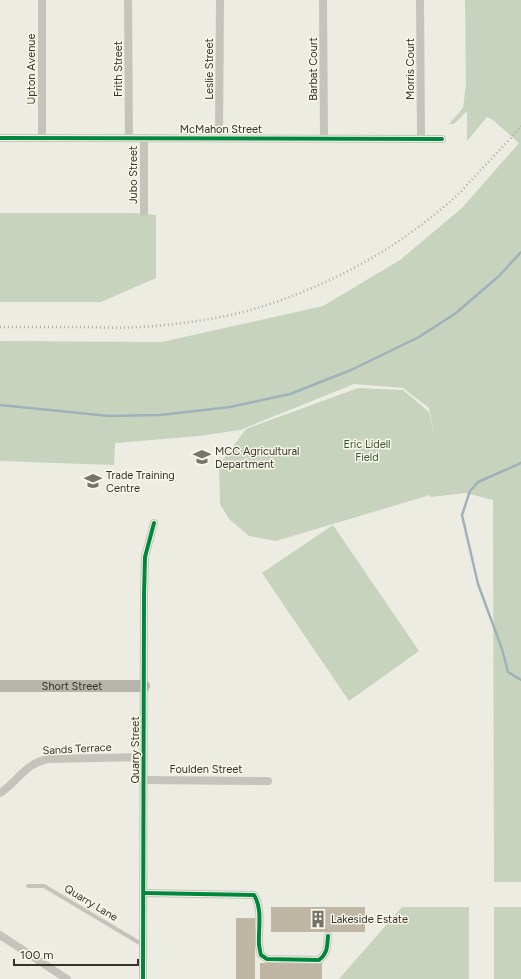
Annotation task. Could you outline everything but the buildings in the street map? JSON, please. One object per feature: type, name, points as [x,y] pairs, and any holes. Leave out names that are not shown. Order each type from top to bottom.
[{"type":"street","name":"Upton Avenue","points":[[42,0],[42,138]]},
{"type":"street","name":"Frith Street","points":[[128,0],[129,138]]},
{"type":"street","name":"Leslie Street","points":[[219,138],[220,0]]},
{"type":"street","name":"Barbat Court","points":[[323,0],[324,138]]},
{"type":"street","name":"Morris Court","points":[[420,0],[421,138]]},
{"type":"street","name":"McMahon Street","points":[[0,138],[442,139]]},
{"type":"street","name":"Jubo Street","points":[[144,138],[144,212]]},
{"type":"street","name":"Quarry Street","points":[[143,979],[145,557],[154,523]]},
{"type":"street","name":"Short Street","points":[[0,686],[144,686]]},
{"type":"street","name":"Sands Terrace","points":[[0,793],[30,766],[43,760],[144,757]]},
{"type":"street","name":"Foulden Street","points":[[144,780],[268,781]]},
{"type":"street","points":[[144,894],[254,894],[258,906],[259,946],[261,955],[267,959],[318,960],[324,956],[328,936]]},
{"type":"street","points":[[0,935],[67,979]]},
{"type":"lane","name":"Quarry Lane","points":[[28,886],[44,886],[143,945]]},
{"type":"green space","name":"Eric Lidell Field","points":[[465,0],[521,0],[521,882],[494,882],[493,500],[466,493],[430,497],[430,495],[276,541],[249,536],[229,519],[220,504],[219,465],[246,429],[358,388],[403,390],[429,412],[435,440],[429,408],[403,388],[354,384],[240,430],[199,436],[115,443],[114,465],[0,461],[0,341],[162,342],[323,306],[400,260],[462,208],[519,143],[493,120],[487,117],[467,141],[467,111],[454,124],[449,124],[463,108],[466,85]]},
{"type":"green space","points":[[0,213],[135,213],[156,215],[156,278],[101,302],[0,302]]},
{"type":"green space","points":[[333,525],[419,651],[349,701],[262,573]]},
{"type":"green space","points":[[402,907],[469,907],[469,979],[339,979]]},
{"type":"green space","points":[[494,907],[521,907],[521,979],[494,979]]},
{"type":"waterway","points":[[0,405],[109,416],[160,415],[230,407],[290,394],[351,370],[419,337],[456,313],[499,276],[521,252]]},
{"type":"waterway","points":[[521,463],[478,482],[470,491],[462,515],[478,584],[502,649],[508,672],[521,680]]},
{"type":"railway","points":[[0,327],[121,328],[178,324],[236,314],[303,292],[356,267],[382,252],[430,218],[462,190],[521,126]]},
{"type":"cycle path","points":[[0,138],[442,139]]},
{"type":"cycle path","points":[[143,979],[144,595],[145,557],[154,523]]},
{"type":"cycle path","points":[[144,893],[254,895],[257,901],[259,913],[260,953],[267,959],[319,960],[326,952],[328,936]]},
{"type":"place","name":"MCC Agricultural Department","points":[[202,457]]},
{"type":"place","name":"Trade Training Centre","points":[[93,481]]},
{"type":"place","name":"Lakeside Estate","points":[[318,919]]}]
